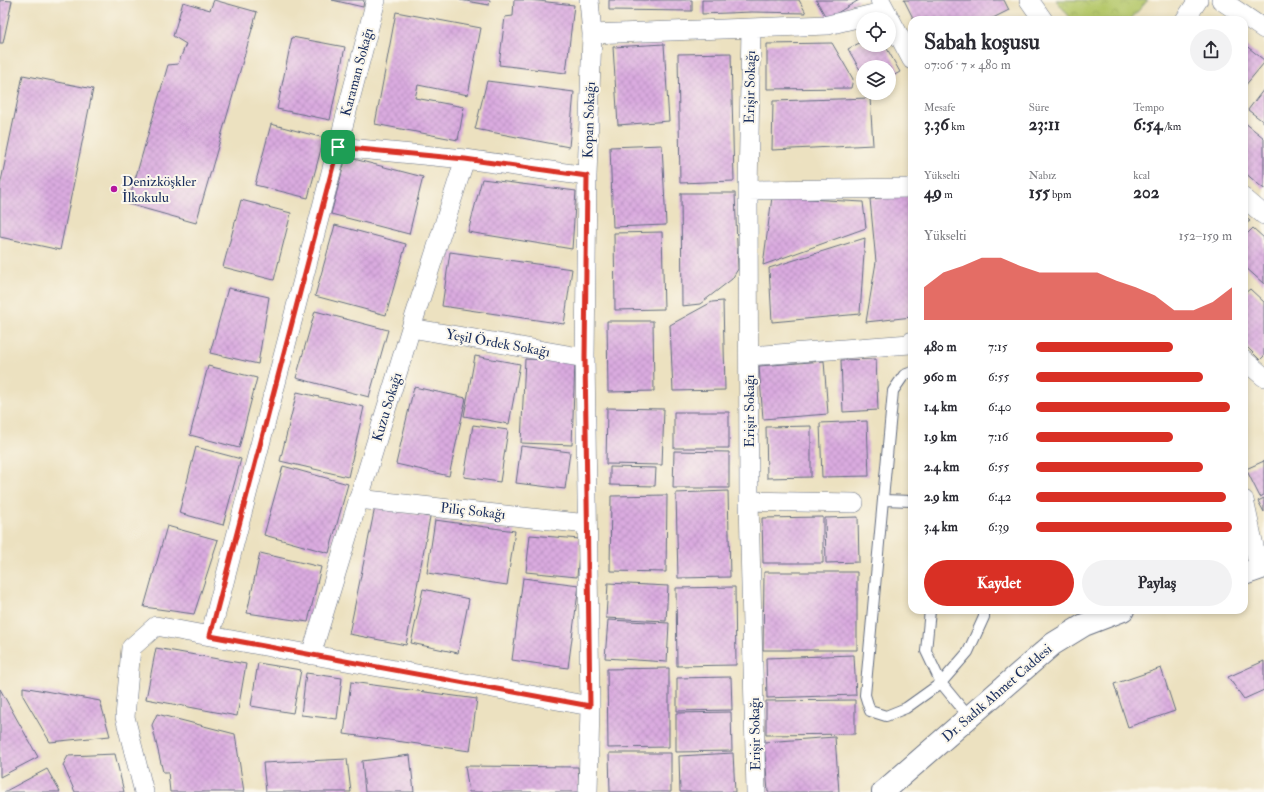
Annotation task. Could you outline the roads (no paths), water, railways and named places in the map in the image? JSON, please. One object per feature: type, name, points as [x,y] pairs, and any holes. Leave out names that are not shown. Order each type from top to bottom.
[{"type":"main road","name":"Dr. Sadık Ahmet Caddesi","points":[[883,792],[1053,644],[1084,625],[1113,614]]},
{"type":"street","name":"Karaman Sokağı","points":[[210,636],[376,0]]},
{"type":"street","name":"Kopan Sokağı","points":[[588,792],[590,706],[585,358],[587,176],[592,34],[589,0]]},
{"type":"street","points":[[1187,16],[1198,0]]},
{"type":"street","points":[[1221,0],[1245,16]]},
{"type":"street","points":[[592,34],[828,25],[883,5],[908,52]]},
{"type":"street","points":[[1248,18],[1264,29]]},
{"type":"street","name":"Erişir Sokağı","points":[[751,29],[748,190],[748,356],[749,501],[756,792]]},
{"type":"street","points":[[338,147],[465,159],[587,176]]},
{"type":"street","name":"Kuzu Sokağı","points":[[311,655],[411,328],[465,159]]},
{"type":"street","points":[[748,190],[908,188]]},
{"type":"street","points":[[1248,201],[1264,215]]},
{"type":"street","name":"Yeşil Ördek Sokağı","points":[[411,328],[585,358]]},
{"type":"street","points":[[748,356],[908,344]]},
{"type":"street","points":[[1248,363],[1264,377]]},
{"type":"street","name":"Piliç Sokağı","points":[[358,499],[587,524]]},
{"type":"street","points":[[749,501],[854,503]]},
{"type":"street","points":[[1248,523],[1256,570]]},
{"type":"street","points":[[144,792],[125,717],[131,648],[156,626],[590,706]]},
{"type":"lane","points":[[908,374],[904,375],[893,391],[865,696],[870,711],[886,716],[906,708],[941,683],[968,652],[984,614]]},
{"type":"lane","points":[[883,500],[908,501]]},
{"type":"lane","points":[[930,614],[926,651],[941,683],[969,717]]},
{"type":"place","name":"Denizköşkler İlkokulu","points":[[114,189]]}]
